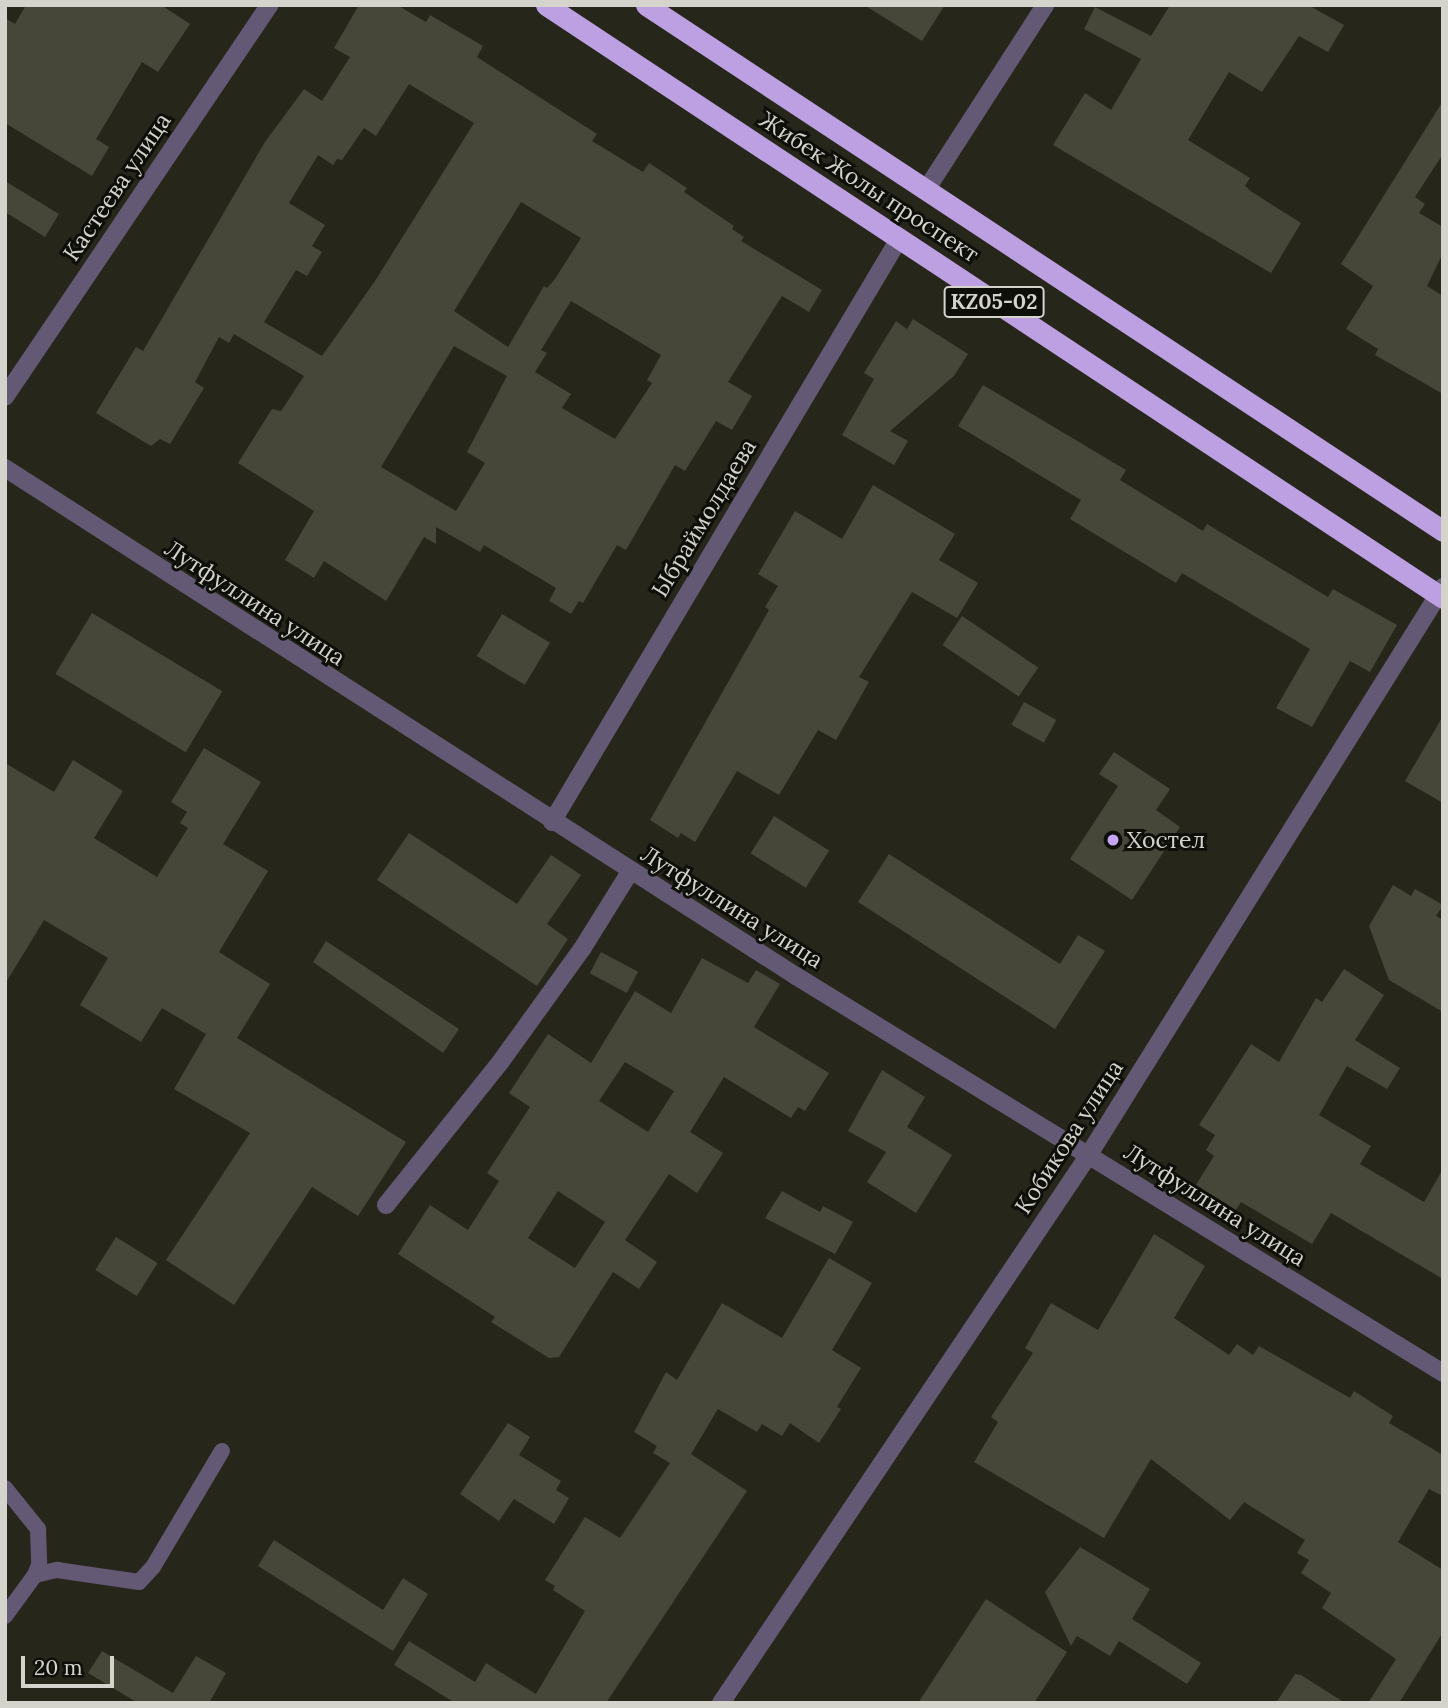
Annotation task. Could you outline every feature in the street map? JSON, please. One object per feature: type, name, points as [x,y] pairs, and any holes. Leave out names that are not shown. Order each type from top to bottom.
[{"type":"highway","name":"Жибек Жолы проспект","points":[[546,5],[1441,593]]},
{"type":"highway","name":"Жибек Жолы проспект","points":[[646,5],[1443,531]]},
{"type":"street","name":"Кастеева улица","points":[[5,397],[269,5]]},
{"type":"street","points":[[926,190],[1045,5]]},
{"type":"street","name":"Ыбраймолдаева","points":[[552,822],[899,239]]},
{"type":"street","name":"Лутфуллина улица","points":[[5,468],[630,872],[1443,1373]]},
{"type":"street","name":"Кобикова улица","points":[[721,1703],[1088,1156],[1441,593]]},
{"type":"street","points":[[386,1205],[499,1065],[582,949],[630,872]]},
{"type":"lane","points":[[35,1575],[57,1570],[139,1581],[153,1567],[222,1451]]},
{"type":"lane","points":[[5,1488],[38,1529],[39,1566],[5,1615]]},
{"type":"building","points":[[26,5],[161,5],[190,24],[158,72],[142,62],[96,139],[109,147],[92,176],[5,123],[5,18],[15,24]]},
{"type":"building","points":[[359,5],[397,5],[426,22],[430,15],[483,46],[477,57],[597,134],[592,141],[643,172],[649,163],[687,188],[684,192],[734,226],[732,229],[744,237],[741,241],[822,290],[809,312],[782,296],[728,382],[752,396],[732,430],[716,421],[685,471],[675,465],[626,550],[617,545],[583,603],[579,601],[571,614],[549,601],[556,588],[484,545],[480,552],[436,527],[436,544],[424,537],[386,601],[324,561],[314,578],[285,560],[314,511],[238,463],[272,409],[281,411],[304,376],[234,334],[229,343],[219,337],[195,382],[204,388],[170,444],[160,439],[151,446],[96,413],[136,347],[143,351],[265,142],[304,89],[322,101],[350,57],[334,48]],"holes":[[[409,84],[474,123],[375,281],[322,356],[264,322],[296,270],[307,276],[322,252],[312,246],[325,225],[289,203],[318,155],[333,165],[337,159],[342,160],[364,128],[376,136]],[[521,202],[581,238],[555,279],[547,288],[544,286],[508,347],[454,311]],[[571,301],[661,355],[647,380],[652,383],[615,439],[562,408],[571,394],[535,372],[547,353],[541,350]],[[454,346],[507,376],[467,452],[485,463],[456,511],[381,467]]]},
{"type":"building","points":[[864,5],[945,5],[922,41]]},
{"type":"building","points":[[1170,5],[1308,5],[1344,25],[1328,52],[1299,36],[1262,92],[1229,72],[1188,140],[1250,178],[1245,186],[1301,223],[1271,273],[1053,145],[1085,93],[1111,110],[1141,59],[1084,29],[1095,7],[1151,36]]},
{"type":"building","points":[[1443,101],[1443,154],[1415,197],[1425,204],[1419,213],[1443,227],[1443,253],[1427,286],[1443,296],[1443,394],[1375,355],[1378,349],[1346,329],[1373,286],[1341,264]]},
{"type":"building","points":[[5,181],[59,214],[45,237],[5,212]]},
{"type":"building","points":[[913,319],[968,354],[954,376],[890,431],[908,441],[894,465],[842,435],[874,379],[864,373],[896,321],[907,329]]},
{"type":"building","points":[[983,385],[1126,470],[1120,480],[1203,531],[1207,524],[1328,597],[1333,589],[1397,625],[1370,672],[1350,661],[1312,727],[1276,708],[1310,649],[1182,573],[1176,583],[1070,519],[1081,500],[958,426]]},
{"type":"building","points":[[873,485],[955,534],[939,560],[978,583],[957,618],[912,592],[859,677],[869,682],[836,740],[818,730],[779,795],[737,771],[695,842],[681,833],[678,838],[650,820],[769,610],[765,607],[778,586],[758,574],[795,511],[842,539]]},
{"type":"building","points":[[92,613],[222,691],[186,752],[55,674]]},
{"type":"building","points":[[502,614],[550,643],[525,685],[477,656]]},
{"type":"building","points":[[962,616],[1038,667],[1019,696],[942,645]]},
{"type":"building","points":[[1024,702],[1056,720],[1044,743],[1011,725]]},
{"type":"building","points":[[1443,716],[1443,803],[1405,781]]},
{"type":"building","points":[[204,748],[261,782],[223,844],[268,871],[219,952],[270,984],[237,1038],[406,1142],[358,1216],[312,1187],[234,1305],[166,1260],[250,1133],[174,1089],[206,1034],[162,1008],[141,1042],[80,1005],[108,958],[44,920],[5,984],[5,763],[54,792],[73,760],[123,791],[94,838],[157,877],[188,828],[180,823],[187,812],[171,802]]},
{"type":"building","points":[[1114,752],[1170,789],[1156,810],[1180,827],[1132,900],[1070,859],[1118,786],[1099,774]]},
{"type":"building","points":[[774,816],[829,850],[806,888],[751,853]]},
{"type":"building","points":[[409,833],[517,904],[551,855],[581,875],[547,924],[568,939],[537,986],[377,880]]},
{"type":"building","points":[[889,854],[1060,964],[1078,935],[1105,951],[1055,1029],[858,902]]},
{"type":"building","points":[[1393,885],[1411,896],[1415,889],[1443,905],[1436,916],[1443,920],[1443,1012],[1389,980],[1369,926]]},
{"type":"building","points":[[326,941],[459,1029],[443,1053],[313,962]]},
{"type":"building","points":[[601,952],[638,972],[627,993],[590,973]]},
{"type":"building","points":[[702,958],[748,983],[756,970],[780,984],[754,1027],[829,1073],[805,1111],[798,1107],[791,1118],[724,1077],[690,1132],[723,1153],[697,1193],[669,1174],[625,1240],[657,1262],[639,1289],[613,1272],[559,1357],[549,1358],[491,1322],[495,1317],[398,1254],[430,1205],[468,1230],[499,1181],[487,1173],[530,1107],[509,1093],[548,1034],[591,1063],[635,991],[671,1013]],"holes":[[[625,1062],[674,1091],[648,1132],[599,1101]],[[558,1191],[605,1222],[575,1268],[528,1238]]]},
{"type":"building","points":[[1344,969],[1384,995],[1355,1040],[1400,1068],[1387,1089],[1347,1066],[1319,1115],[1371,1146],[1360,1164],[1424,1202],[1443,1169],[1443,1279],[1331,1213],[1312,1244],[1241,1202],[1236,1210],[1196,1185],[1214,1156],[1206,1150],[1215,1135],[1199,1125],[1251,1044],[1279,1062],[1316,998],[1322,1002]]},
{"type":"building","points":[[882,1070],[925,1097],[907,1127],[952,1155],[916,1213],[867,1182],[886,1152],[848,1131]]},
{"type":"building","points":[[782,1191],[820,1212],[823,1206],[853,1222],[835,1254],[765,1218]]},
{"type":"building","points":[[1154,1234],[1205,1266],[1174,1318],[1229,1355],[1237,1344],[1253,1355],[1259,1346],[1350,1398],[1354,1391],[1393,1416],[1389,1423],[1443,1455],[1443,1496],[1429,1489],[1398,1542],[1443,1570],[1443,1632],[1399,1703],[1368,1703],[1396,1659],[1322,1608],[1331,1593],[1301,1573],[1309,1560],[1297,1553],[1305,1540],[1244,1502],[1230,1520],[1151,1459],[1104,1538],[974,1462],[998,1422],[991,1417],[1033,1353],[1025,1348],[1051,1303],[1098,1330]]},
{"type":"building","points":[[116,1237],[158,1263],[137,1296],[95,1270]]},
{"type":"building","points":[[829,1258],[872,1283],[832,1350],[861,1368],[837,1407],[841,1409],[819,1443],[790,1423],[782,1436],[762,1424],[757,1432],[718,1409],[691,1454],[747,1491],[606,1703],[455,1703],[394,1665],[409,1641],[475,1682],[486,1663],[536,1694],[585,1611],[553,1590],[555,1586],[545,1580],[585,1517],[620,1538],[670,1463],[653,1453],[657,1446],[634,1432],[666,1372],[677,1380],[722,1303],[782,1338]]},
{"type":"building","points":[[508,1423],[530,1437],[519,1455],[561,1481],[556,1490],[569,1498],[554,1524],[514,1499],[499,1521],[460,1494]]},
{"type":"building","points":[[274,1540],[383,1610],[403,1578],[428,1594],[393,1651],[258,1566]]},
{"type":"building","points":[[1080,1547],[1150,1589],[1132,1619],[1201,1663],[1187,1684],[1119,1641],[1110,1656],[1077,1636],[1071,1646],[1045,1592]]},
{"type":"building","points":[[986,1599],[1067,1652],[1034,1703],[918,1703]]},
{"type":"building","points":[[102,1651],[173,1693],[196,1656],[226,1673],[209,1703],[138,1703],[88,1673]]},
{"type":"building","points":[[1295,1674],[1301,1675],[1345,1703],[1276,1703]]},
{"type":"place","name":"Хостел","points":[[1113,840]]}]
